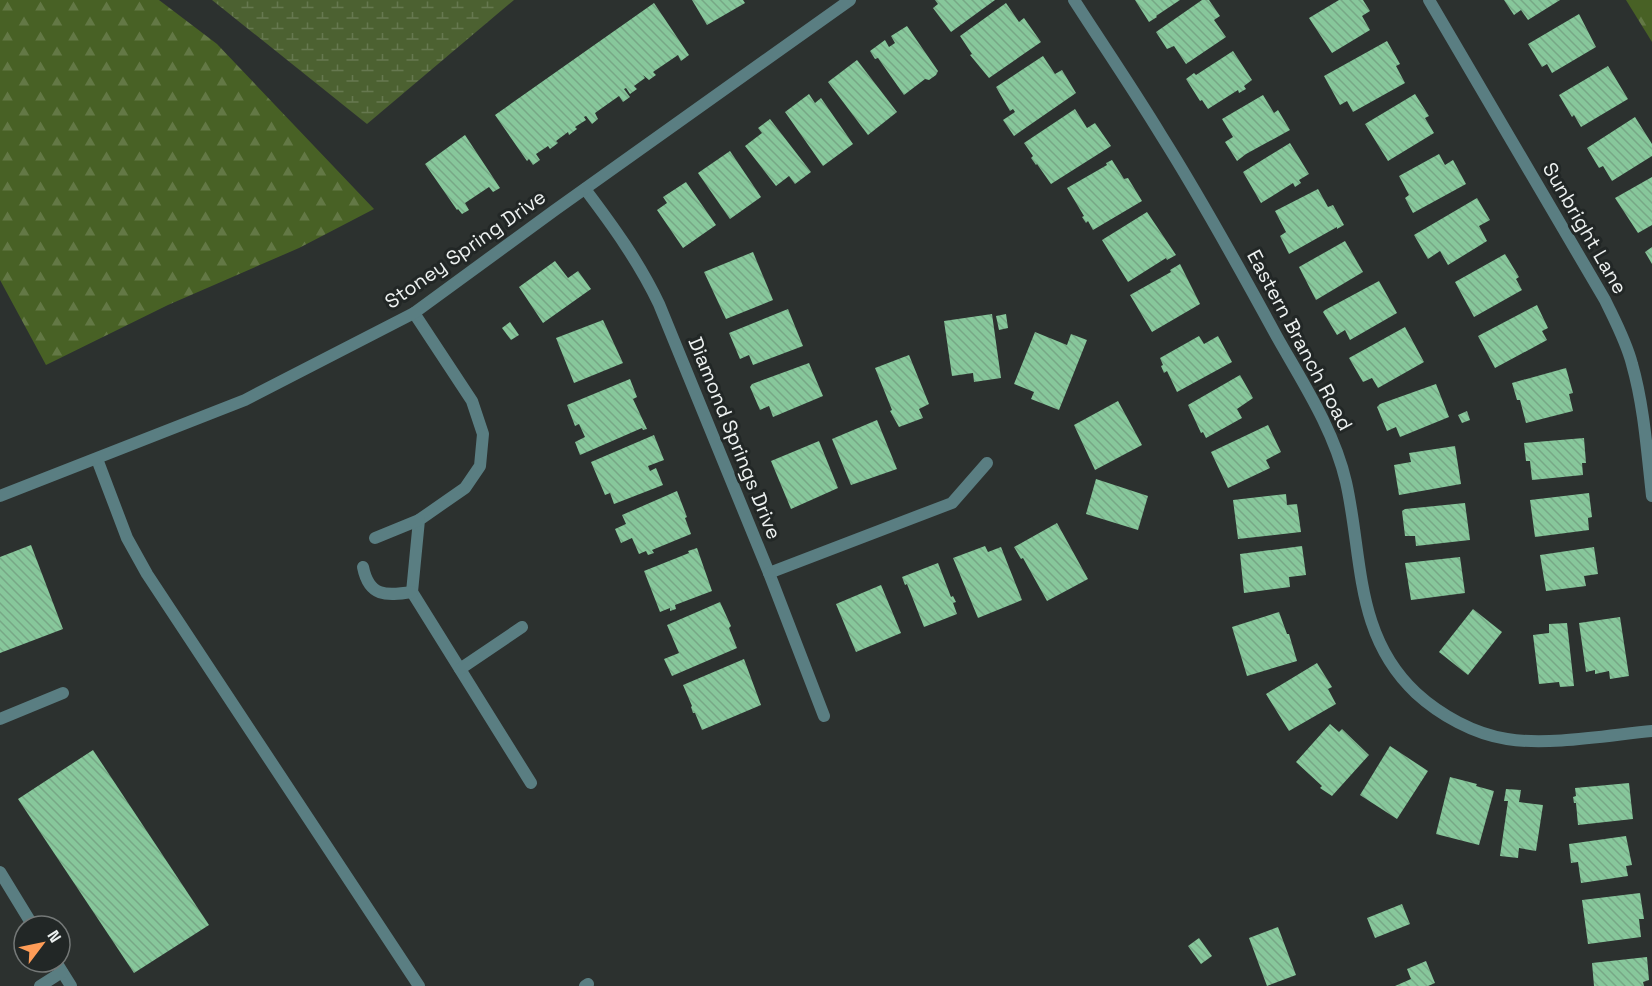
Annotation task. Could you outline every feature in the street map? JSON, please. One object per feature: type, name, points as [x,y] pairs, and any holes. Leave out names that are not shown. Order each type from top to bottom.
[{"type":"street","name":"Stoney Spring Drive","points":[[0,495],[245,400],[414,314],[850,0]]},
{"type":"street","name":"Eastern Branch Road","points":[[1074,0],[1162,135],[1323,420],[1346,482],[1362,590],[1369,618],[1383,652],[1400,676],[1438,711],[1468,727],[1507,739],[1546,741],[1652,731]]},
{"type":"street","name":"Sunbright Lane","points":[[1429,0],[1605,300],[1621,332],[1632,363],[1641,404],[1652,496]]},
{"type":"street","name":"Diamond Springs Drive","points":[[585,189],[625,241],[643,270],[659,304],[769,573],[824,716]]},
{"type":"street","points":[[375,538],[419,520],[465,488],[480,466],[483,434],[472,401],[414,314]]},
{"type":"street","points":[[97,459],[127,538],[147,574],[419,986]]},
{"type":"street","points":[[769,573],[952,503],[987,463]]},
{"type":"street","points":[[419,520],[411,592],[531,783]]},
{"type":"street","points":[[363,567],[365,577],[374,589],[388,596],[411,592]]},
{"type":"street","points":[[460,669],[522,627]]},
{"type":"street","points":[[0,719],[63,693]]},
{"type":"street","points":[[0,872],[26,914]]},
{"type":"street","points":[[40,986],[52,974]]},
{"type":"green space","points":[[0,0],[159,0],[217,44],[374,209],[299,248],[168,305],[46,365],[0,280]]},
{"type":"green space","points":[[212,0],[514,0],[367,124]]},
{"type":"green space","points":[[1626,0],[1652,0],[1652,42]]},
{"type":"building","points":[[692,0],[743,0],[745,3],[707,25]]},
{"type":"building","points":[[935,0],[995,0],[951,32],[933,8],[938,4]]},
{"type":"building","points":[[1135,0],[1180,0],[1149,22]]},
{"type":"building","points":[[1202,0],[1209,0],[1220,16],[1214,20],[1226,37],[1186,64],[1174,46],[1167,49],[1156,32]]},
{"type":"building","points":[[1339,0],[1363,0],[1370,11],[1362,16],[1370,30],[1332,53],[1309,18]]},
{"type":"building","points":[[1504,0],[1560,0],[1528,20],[1521,10],[1514,15]]},
{"type":"building","points":[[654,3],[689,55],[681,61],[678,55],[653,72],[656,75],[649,80],[643,75],[645,78],[634,86],[637,89],[630,94],[626,88],[624,89],[630,97],[623,102],[619,96],[595,113],[598,119],[592,124],[586,116],[584,117],[586,120],[575,127],[577,129],[569,135],[568,132],[550,149],[548,146],[536,154],[540,160],[533,165],[529,159],[527,161],[495,115]]},
{"type":"building","points":[[1006,3],[1019,22],[1024,18],[1041,42],[989,78],[970,55],[972,54],[960,36]]},
{"type":"building","points":[[1579,14],[1596,47],[1552,73],[1547,64],[1542,67],[1528,44]]},
{"type":"building","points":[[907,26],[938,71],[929,80],[925,79],[904,95],[878,58],[875,59],[870,51],[885,40],[889,47],[895,43],[891,36]]},
{"type":"building","points":[[1387,41],[1400,64],[1396,66],[1405,83],[1353,112],[1347,101],[1340,105],[1324,76]]},
{"type":"building","points":[[1233,51],[1252,80],[1244,86],[1246,89],[1239,93],[1238,90],[1208,109],[1186,79]]},
{"type":"building","points":[[1043,56],[1055,74],[1062,70],[1076,93],[1014,136],[1003,120],[1015,112],[1013,109],[1010,111],[996,87]]},
{"type":"building","points":[[857,60],[897,112],[868,135],[828,82]]},
{"type":"building","points":[[1608,66],[1628,99],[1581,127],[1559,95]]},
{"type":"building","points":[[809,94],[815,103],[821,98],[853,144],[823,166],[785,112]]},
{"type":"building","points":[[1415,94],[1429,116],[1425,118],[1434,133],[1388,161],[1365,124]]},
{"type":"building","points":[[1263,95],[1274,113],[1278,110],[1290,130],[1237,161],[1225,142],[1233,137],[1222,119]]},
{"type":"building","points":[[1075,109],[1087,128],[1095,123],[1111,146],[1051,184],[1031,158],[1033,156],[1024,143]]},
{"type":"building","points":[[1635,117],[1652,144],[1652,156],[1612,181],[1603,166],[1599,168],[1587,148]]},
{"type":"building","points":[[770,119],[811,172],[795,184],[789,176],[776,186],[745,146],[762,133],[758,128]]},
{"type":"building","points":[[465,135],[500,188],[493,192],[489,187],[465,203],[469,210],[462,214],[425,164]]},
{"type":"building","points":[[1290,143],[1309,174],[1299,180],[1301,183],[1295,187],[1293,183],[1261,203],[1243,172]]},
{"type":"building","points":[[730,151],[761,197],[730,219],[698,173]]},
{"type":"building","points":[[1439,154],[1445,165],[1453,160],[1466,184],[1413,213],[1405,198],[1409,195],[1399,176]]},
{"type":"building","points":[[1112,160],[1124,179],[1128,178],[1142,201],[1093,230],[1088,221],[1086,223],[1082,217],[1084,216],[1067,188]]},
{"type":"building","points":[[1652,177],[1652,225],[1638,233],[1615,198]]},
{"type":"building","points":[[686,182],[716,225],[683,248],[657,210],[667,203],[663,197]]},
{"type":"building","points":[[1318,189],[1328,207],[1333,205],[1344,225],[1289,254],[1280,236],[1286,232],[1275,211]]},
{"type":"building","points":[[1477,198],[1490,220],[1479,226],[1487,241],[1448,265],[1440,251],[1428,259],[1414,235]]},
{"type":"building","points":[[1147,212],[1176,255],[1167,260],[1166,258],[1128,282],[1102,240]]},
{"type":"building","points":[[1345,241],[1363,272],[1316,300],[1299,267]]},
{"type":"building","points":[[1652,247],[1652,264],[1645,252]]},
{"type":"building","points":[[753,252],[773,300],[726,319],[704,272]]},
{"type":"building","points":[[1505,254],[1519,277],[1516,279],[1522,290],[1474,317],[1455,282]]},
{"type":"building","points":[[555,261],[568,278],[578,271],[591,289],[543,323],[519,287]]},
{"type":"building","points":[[1180,264],[1200,304],[1152,332],[1130,295],[1171,272],[1170,270]]},
{"type":"building","points":[[1379,281],[1397,313],[1350,340],[1345,330],[1337,335],[1323,312]]},
{"type":"building","points":[[1537,305],[1548,328],[1542,331],[1547,340],[1495,368],[1478,336]]},
{"type":"building","points":[[788,309],[803,346],[753,365],[749,355],[740,359],[729,333]]},
{"type":"building","points":[[992,314],[1001,378],[974,382],[973,373],[952,376],[944,321]]},
{"type":"building","points":[[1006,314],[1008,328],[999,330],[996,316]]},
{"type":"building","points":[[603,320],[623,363],[574,383],[556,338]]},
{"type":"building","points":[[510,322],[519,335],[511,340],[502,328]]},
{"type":"building","points":[[1405,327],[1424,362],[1378,388],[1372,378],[1363,382],[1349,358]]},
{"type":"building","points":[[1035,332],[1067,345],[1071,334],[1087,340],[1059,410],[1031,399],[1034,392],[1014,384]]},
{"type":"building","points":[[1199,336],[1204,344],[1218,336],[1232,362],[1177,392],[1167,371],[1164,373],[1160,358]]},
{"type":"building","points":[[909,355],[929,404],[919,409],[923,418],[899,427],[890,411],[892,410],[875,368]]},
{"type":"building","points":[[809,363],[823,396],[773,417],[769,406],[760,410],[750,387],[752,384]]},
{"type":"building","points":[[1566,368],[1573,393],[1569,394],[1573,411],[1526,423],[1520,400],[1517,400],[1512,383]]},
{"type":"building","points":[[1240,375],[1253,398],[1237,409],[1242,418],[1206,438],[1203,432],[1201,433],[1188,405]]},
{"type":"building","points":[[630,379],[637,397],[633,399],[647,429],[642,428],[580,455],[575,442],[585,437],[579,424],[575,426],[567,405]]},
{"type":"building","points":[[1436,384],[1449,417],[1400,437],[1396,427],[1387,431],[1377,407],[1380,404]]},
{"type":"building","points":[[1118,401],[1142,445],[1095,470],[1074,425]]},
{"type":"building","points":[[1467,411],[1470,420],[1462,423],[1458,415]]},
{"type":"building","points":[[877,420],[897,469],[851,485],[832,439]]},
{"type":"building","points":[[1268,425],[1281,452],[1266,460],[1270,468],[1228,488],[1211,452]]},
{"type":"building","points":[[654,435],[664,460],[648,466],[650,471],[656,468],[663,485],[614,504],[610,493],[605,495],[591,462]]},
{"type":"building","points":[[1584,438],[1586,463],[1582,463],[1583,475],[1532,480],[1530,461],[1526,461],[1524,443]]},
{"type":"building","points":[[819,441],[838,488],[791,509],[771,461]]},
{"type":"building","points":[[1455,446],[1461,484],[1399,495],[1394,465],[1411,462],[1409,453]]},
{"type":"building","points":[[1096,479],[1148,496],[1138,530],[1086,514]]},
{"type":"building","points":[[677,491],[691,534],[652,550],[654,553],[648,555],[646,551],[639,554],[632,538],[621,543],[615,529],[626,524],[622,515]]},
{"type":"building","points":[[1589,493],[1592,517],[1588,518],[1589,530],[1535,537],[1530,500]]},
{"type":"building","points":[[1286,494],[1287,505],[1297,504],[1301,532],[1238,539],[1233,500]]},
{"type":"building","points":[[1465,503],[1470,540],[1416,546],[1415,536],[1405,536],[1402,511],[1405,509]]},
{"type":"building","points":[[1057,523],[1088,579],[1047,601],[1023,558],[1021,559],[1014,547]]},
{"type":"building","points":[[31,545],[63,629],[0,653],[0,557]]},
{"type":"building","points":[[985,546],[988,552],[1001,547],[1022,600],[978,618],[953,558]]},
{"type":"building","points":[[1302,546],[1306,575],[1289,577],[1290,587],[1244,593],[1240,554]]},
{"type":"building","points":[[1594,547],[1598,574],[1584,576],[1586,586],[1546,591],[1540,555]]},
{"type":"building","points":[[697,548],[712,591],[675,605],[676,609],[670,611],[670,608],[660,612],[644,571]]},
{"type":"building","points":[[1460,557],[1465,593],[1411,600],[1405,563]]},
{"type":"building","points":[[938,563],[951,597],[953,596],[956,602],[953,603],[957,614],[924,627],[902,577]]},
{"type":"building","points":[[881,585],[901,633],[856,652],[836,604]]},
{"type":"building","points":[[720,602],[731,626],[729,628],[737,648],[672,676],[664,659],[679,653],[667,625]]},
{"type":"building","points":[[1473,609],[1502,632],[1468,675],[1439,652]]},
{"type":"building","points":[[1279,612],[1287,634],[1289,634],[1297,661],[1247,676],[1232,627]]},
{"type":"building","points":[[1620,617],[1629,676],[1610,679],[1609,671],[1595,674],[1595,670],[1586,672],[1579,623]]},
{"type":"building","points":[[1567,623],[1574,686],[1560,687],[1559,682],[1539,684],[1533,635],[1549,633],[1549,624]]},
{"type":"building","points":[[744,659],[761,705],[702,730],[683,685]]},
{"type":"building","points":[[1317,663],[1332,687],[1328,689],[1336,704],[1289,731],[1266,694]]},
{"type":"building","points":[[1330,724],[1339,732],[1342,729],[1369,755],[1332,796],[1320,788],[1322,786],[1296,762]]},
{"type":"building","points":[[1390,746],[1428,771],[1397,819],[1360,795]]},
{"type":"building","points":[[93,750],[209,925],[134,973],[18,799]]},
{"type":"building","points":[[1450,777],[1494,791],[1479,845],[1436,834]]},
{"type":"building","points":[[1629,783],[1633,819],[1578,825],[1576,803],[1573,797],[1576,796],[1575,788]]},
{"type":"building","points":[[1506,789],[1521,790],[1519,802],[1543,805],[1536,851],[1519,848],[1518,858],[1500,856],[1508,801],[1504,801]]},
{"type":"building","points":[[1626,836],[1632,865],[1626,866],[1628,876],[1581,883],[1578,862],[1571,863],[1569,844]]},
{"type":"building","points":[[1640,893],[1644,919],[1639,919],[1641,937],[1588,944],[1582,900]]},
{"type":"building","points":[[1402,904],[1410,924],[1375,938],[1367,918]]},
{"type":"building","points":[[1278,927],[1296,975],[1267,986],[1249,938]]},
{"type":"building","points":[[1199,938],[1212,956],[1201,964],[1188,946]]},
{"type":"building","points":[[1647,957],[1649,980],[1643,982],[1644,986],[1594,986],[1592,963]]},
{"type":"building","points":[[1426,961],[1435,983],[1428,986],[1395,986],[1411,979],[1407,969]]}]
